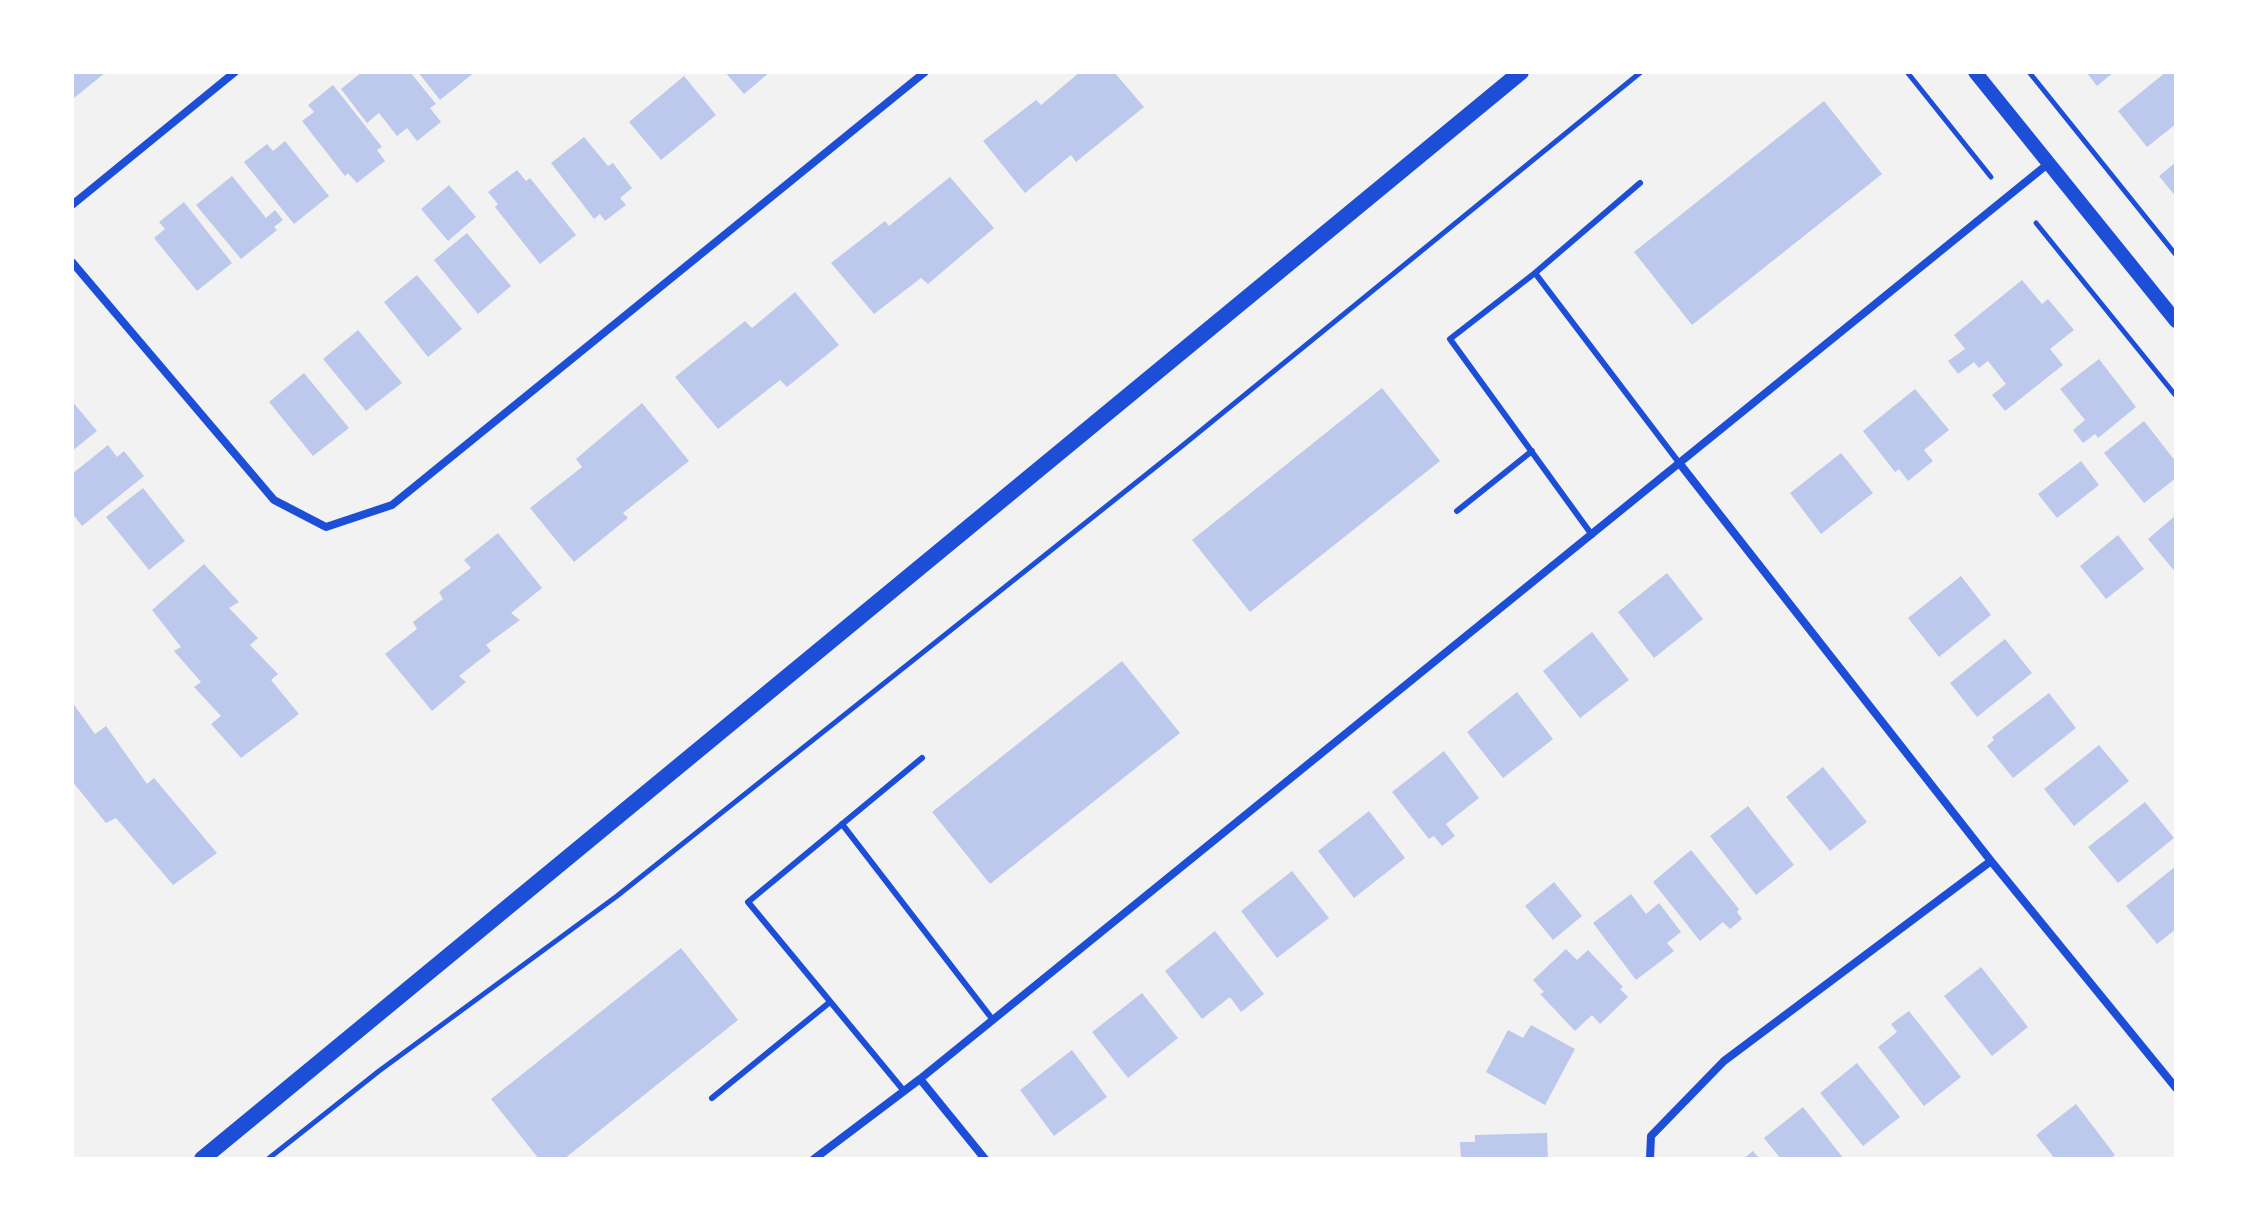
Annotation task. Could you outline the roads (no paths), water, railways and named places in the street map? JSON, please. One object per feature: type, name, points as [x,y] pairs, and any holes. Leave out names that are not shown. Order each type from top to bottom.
[{"type":"main road","points":[[202,1159],[1521,72]]},
{"type":"street","points":[[72,205],[235,72]]},
{"type":"street","points":[[72,262],[274,500],[326,527],[392,505],[925,72]]},
{"type":"street","points":[[1975,72],[2176,321]]},
{"type":"street","points":[[814,1159],[920,1079],[2049,163]]},
{"type":"street","points":[[1680,464],[1991,861],[2176,1088]]},
{"type":"street","points":[[1650,1159],[1651,1136],[1724,1061],[1991,861]]},
{"type":"street","points":[[920,1079],[985,1159]]},
{"type":"lane","points":[[1592,535],[1450,339],[1535,273],[1640,183]]},
{"type":"lane","points":[[1535,273],[1680,464]]},
{"type":"lane","points":[[1457,511],[1532,451]]},
{"type":"lane","points":[[904,1091],[748,902],[922,758]]},
{"type":"lane","points":[[842,824],[993,1020]]},
{"type":"lane","points":[[712,1098],[830,1002]]}]
